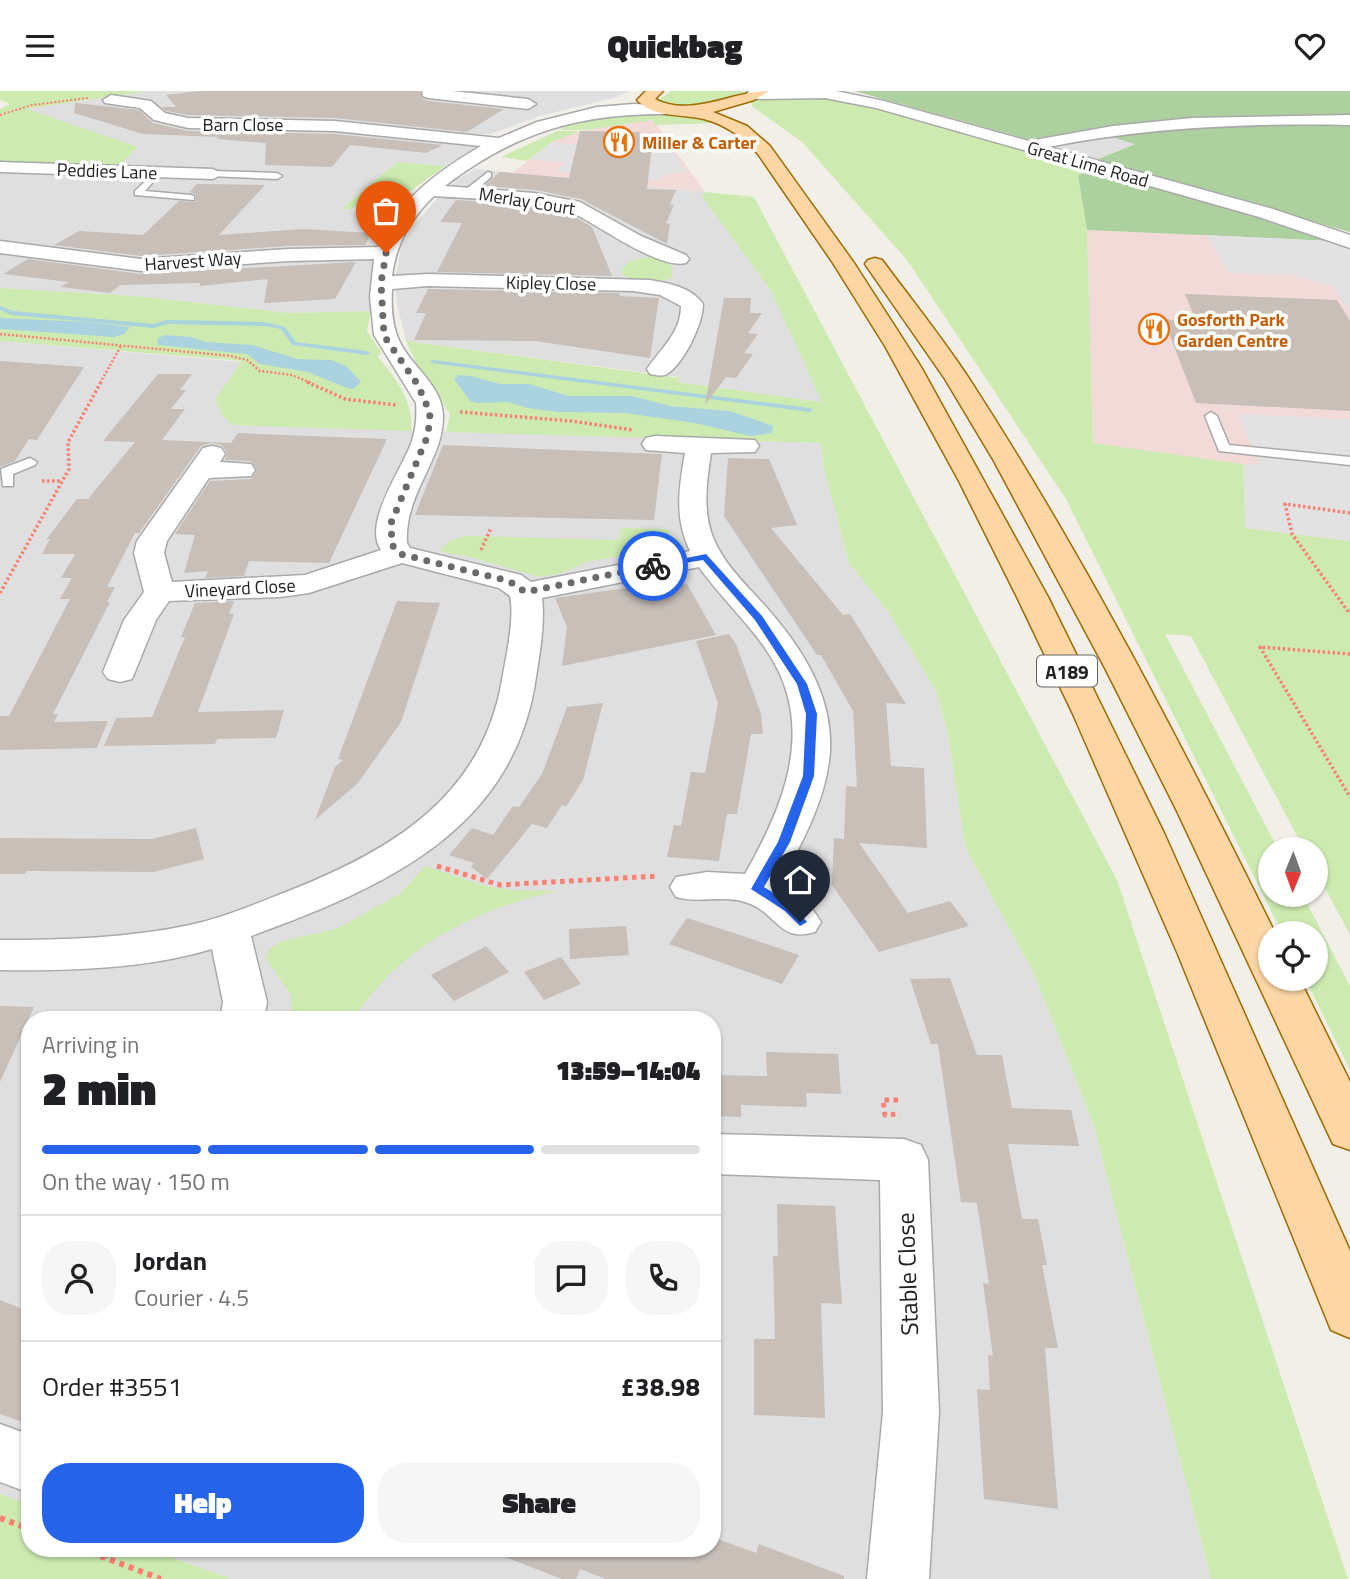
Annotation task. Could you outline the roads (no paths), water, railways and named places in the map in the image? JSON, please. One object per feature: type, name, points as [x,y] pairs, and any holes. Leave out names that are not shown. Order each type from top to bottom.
[{"type":"main road","points":[[664,101],[707,107],[753,94]]},
{"type":"main road","name":"A189","points":[[753,94],[737,105],[741,111],[776,135],[823,190],[957,379],[1007,461],[1122,668],[1196,811],[1258,940]]},
{"type":"main road","name":"A189","points":[[664,101],[730,122],[761,147],[882,319],[955,446],[1022,576],[1129,799],[1279,1142],[1350,1313]]},
{"type":"main road","points":[[1283,991],[1350,1130]]},
{"type":"street","points":[[134,102],[155,92]]},
{"type":"street","name":"Great Lime Road","points":[[753,94],[818,92],[878,104],[1266,213],[1350,242]]},
{"type":"street","points":[[424,94],[506,100],[528,97]]},
{"type":"street","name":"Barn Close","points":[[103,99],[148,105],[166,119],[188,123],[358,127],[502,143]]},
{"type":"street","points":[[0,955],[52,956],[134,950],[229,929],[309,900],[351,881],[428,832],[460,804],[489,765],[503,738],[517,689],[527,601],[525,592],[509,581],[400,554],[392,545],[391,523],[428,435],[430,413],[418,385],[384,336],[383,268],[398,226],[411,209],[473,158],[552,123],[664,101]]},
{"type":"street","points":[[610,110],[664,101]]},
{"type":"street","points":[[358,127],[380,111]]},
{"type":"street","points":[[1026,147],[1123,129],[1215,121],[1350,120]]},
{"type":"street","name":"Peddies Lane","points":[[0,167],[213,174]]},
{"type":"street","name":"Merlay Court","points":[[431,190],[534,199],[573,206],[679,258]]},
{"type":"street","name":"Harvest Way","points":[[0,247],[141,265],[289,255],[383,268]]},
{"type":"street","points":[[630,256],[655,248]]},
{"type":"street","name":"Kipley Close","points":[[383,268],[428,280],[650,286],[679,293],[692,304],[659,369]]},
{"type":"street","points":[[655,444],[746,446]]},
{"type":"street","points":[[699,446],[691,503],[695,529],[706,557],[759,618],[789,660],[802,684],[811,714],[808,776],[784,842],[757,889]]},
{"type":"street","name":"Vineyard Close","points":[[120,672],[140,620],[159,592],[149,552],[152,541],[206,462],[241,470]]},
{"type":"street","name":"Vineyard Close","points":[[159,592],[309,585],[400,554]]},
{"type":"street","points":[[525,592],[616,572],[706,557]]},
{"type":"street","points":[[690,887],[722,884],[757,889],[789,908],[800,922]]},
{"type":"street","points":[[229,929],[245,1002],[244,1011]]},
{"type":"street","name":"Stable Close","points":[[721,1154],[904,1160],[911,1412],[898,1579]]},
{"type":"street","points":[[0,1453],[21,1461]]},
{"type":"lane","points":[[158,172],[138,193],[191,198]]},
{"type":"lane","points":[[213,174],[277,176]]},
{"type":"lane","points":[[468,193],[488,176]]},
{"type":"lane","points":[[1211,416],[1224,448],[1350,461]]},
{"type":"lane","points":[[5,475],[30,462]]},
{"type":"water","points":[[0,318],[130,327],[124,334],[114,337],[0,329]]},
{"type":"water","points":[[164,335],[191,337],[206,342],[252,345],[297,359],[331,360],[346,366],[361,382],[353,389],[347,388],[308,372],[260,364],[247,354],[158,345],[157,339]]},
{"type":"water","points":[[458,375],[500,384],[529,384],[569,396],[632,396],[670,406],[730,411],[773,426],[772,433],[751,436],[694,423],[625,413],[558,412],[527,408],[508,402],[477,403],[470,401],[454,379]]},
{"type":"waterway","points":[[0,308],[12,313],[154,326],[166,322],[264,324],[283,328],[294,344],[367,353]]},
{"type":"waterway","points":[[433,362],[810,410]]},
{"type":"place","name":"Miller & Carter","points":[[619,142]]},
{"type":"place","name":"Gosforth Park Garden Centre","points":[[1154,329]]}]
